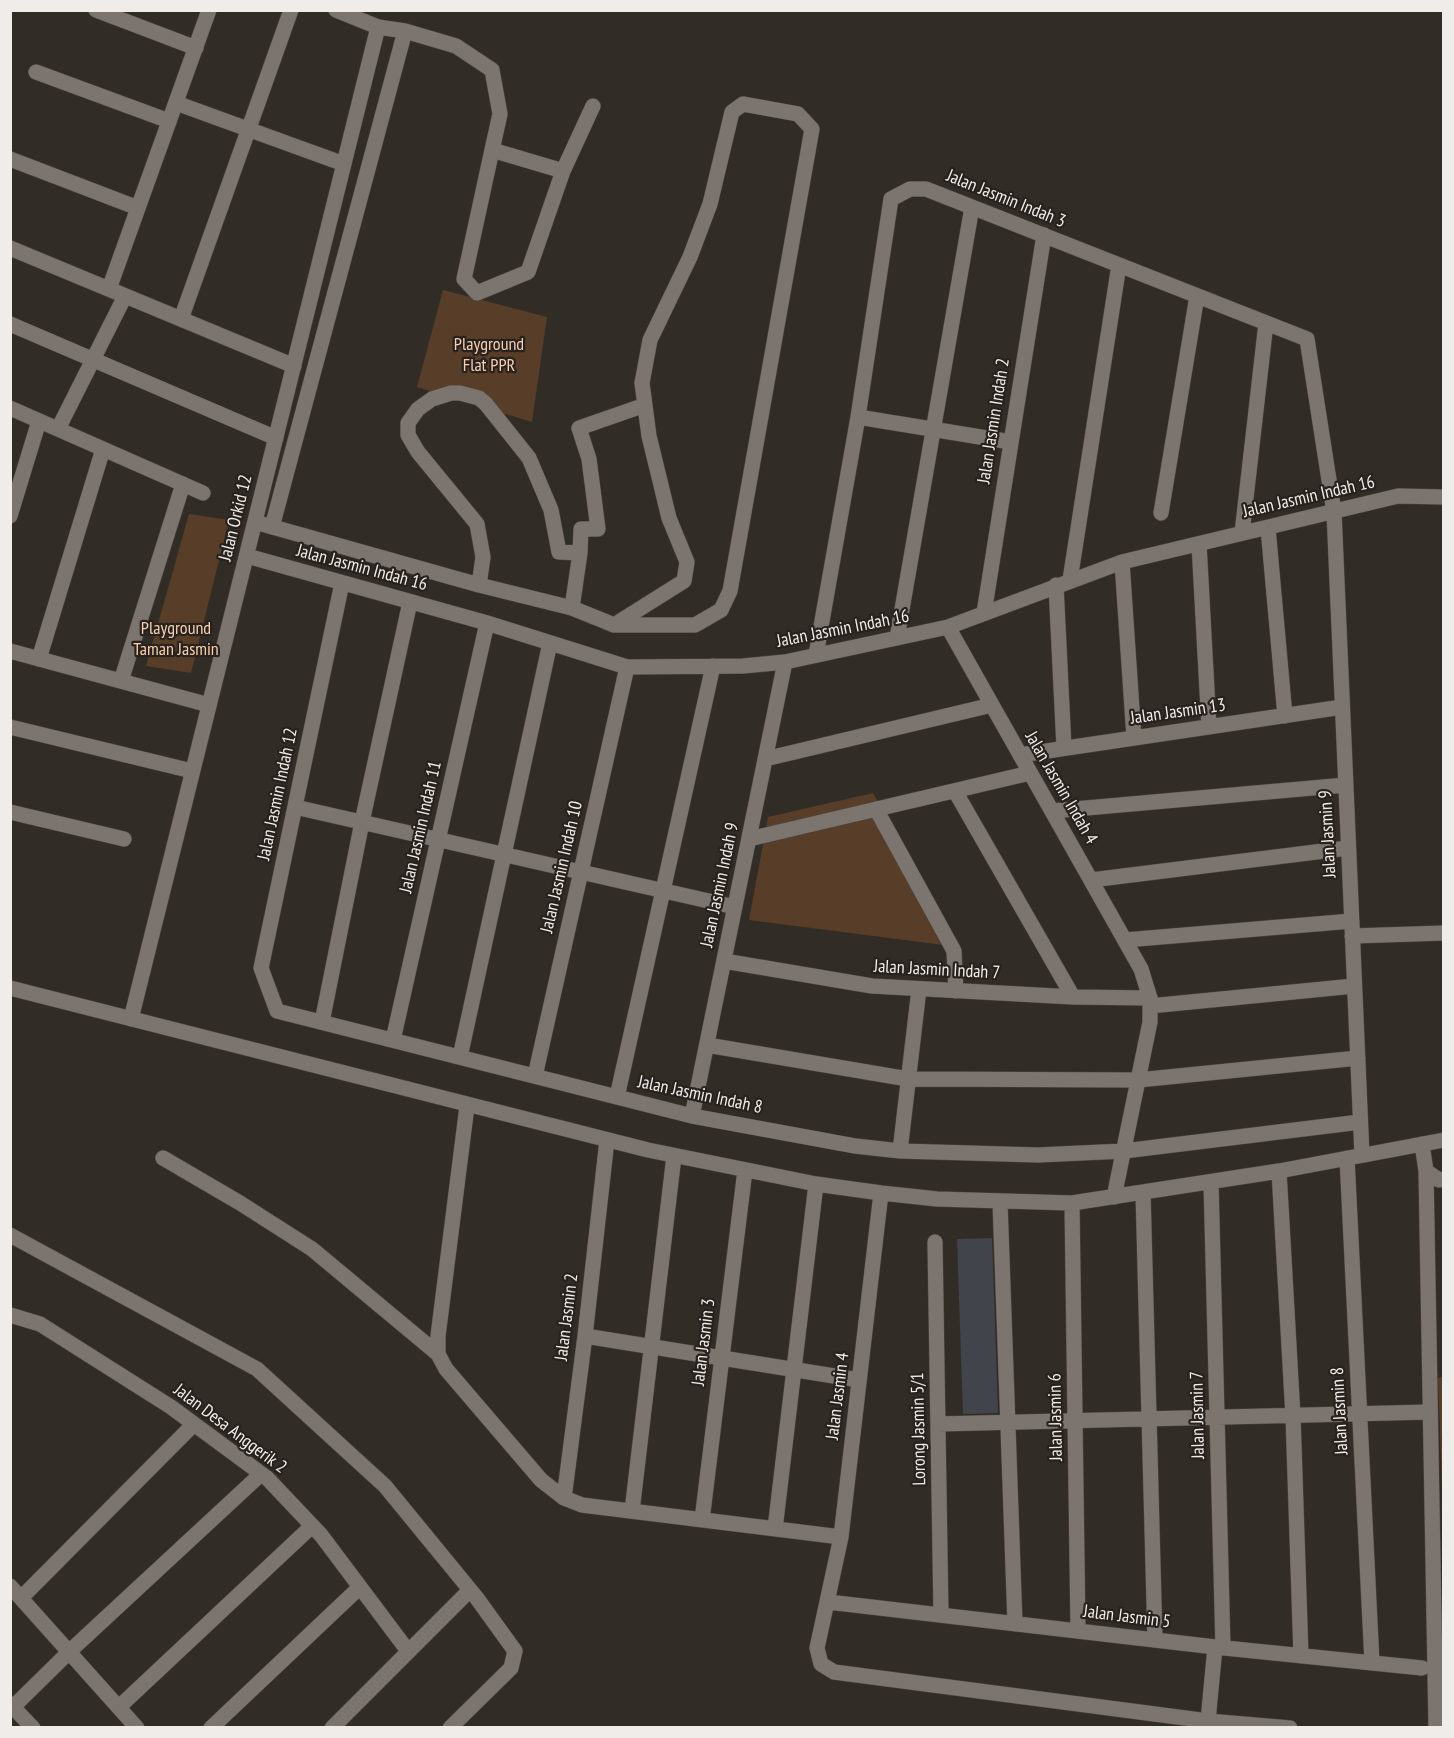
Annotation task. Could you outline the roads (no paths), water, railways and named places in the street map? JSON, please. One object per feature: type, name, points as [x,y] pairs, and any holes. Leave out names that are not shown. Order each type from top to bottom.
[{"type":"street","points":[[96,10],[196,48]]},
{"type":"street","points":[[108,289],[209,10]]},
{"type":"street","points":[[181,319],[291,10]]},
{"type":"street","points":[[336,10],[378,27],[405,31],[456,46],[492,70],[500,114],[464,279],[477,292],[528,272],[563,171],[593,106]]},
{"type":"street","name":"Jalan Orkid 12","points":[[131,1019],[378,27]]},
{"type":"street","points":[[272,527],[405,31]]},
{"type":"street","points":[[36,72],[170,121]]},
{"type":"street","points":[[176,103],[344,164]]},
{"type":"street","points":[[255,522],[478,585],[572,608],[614,625],[695,625],[721,610],[730,591],[812,129],[798,114],[743,105],[732,112],[710,204],[690,257],[650,340],[642,383],[649,436],[669,518],[687,562],[684,581],[614,625]]},
{"type":"street","points":[[492,150],[563,171]]},
{"type":"street","points":[[10,159],[138,208]]},
{"type":"street","name":"Jalan Jasmin Indah 3","points":[[816,655],[858,417],[891,199],[910,189],[926,189],[1307,339],[1334,512]]},
{"type":"street","points":[[897,638],[972,207]]},
{"type":"street","name":"Jalan Jasmin Indah 2","points":[[984,613],[1044,235]]},
{"type":"street","points":[[10,248],[294,366]]},
{"type":"street","points":[[1064,748],[1063,583],[1119,265]]},
{"type":"street","points":[[58,429],[125,296]]},
{"type":"street","points":[[1161,513],[1197,296]]},
{"type":"street","points":[[307,314],[328,319]]},
{"type":"street","points":[[1242,534],[1266,323]]},
{"type":"street","points":[[10,324],[276,438]]},
{"type":"street","points":[[302,335],[322,342]]},
{"type":"street","points":[[478,585],[483,557],[477,524],[418,452],[408,435],[408,423],[418,409],[432,399],[451,393],[478,398],[486,404],[529,458],[551,510],[559,552],[580,553]]},
{"type":"street","points":[[572,608],[581,529],[598,529],[589,459],[579,428],[645,405]]},
{"type":"street","points":[[10,408],[204,493]]},
{"type":"street","points":[[858,417],[1011,442]]},
{"type":"street","points":[[10,516],[39,421]]},
{"type":"street","points":[[39,659],[103,449]]},
{"type":"street","points":[[121,681],[183,484]]},
{"type":"street","name":"Jalan Jasmin Indah 16","points":[[246,556],[487,623],[627,667],[743,666],[785,662],[948,627],[1122,562],[1398,496],[1443,497]]},
{"type":"street","name":"Jalan Jasmin 9","points":[[1334,512],[1360,1122],[1354,1156]]},
{"type":"street","points":[[1268,528],[1285,716]]},
{"type":"street","points":[[1198,544],[1209,727]]},
{"type":"street","points":[[1122,562],[1134,738]]},
{"type":"street","name":"Jalan Jasmin Indah 12","points":[[277,1011],[267,990],[261,968],[342,583]]},
{"type":"street","points":[[322,1022],[362,822],[410,602]]},
{"type":"street","name":"Jalan Jasmin Indah 11","points":[[393,1040],[487,623]]},
{"type":"street","name":"Jalan Jasmin Indah 4","points":[[948,627],[1141,969],[1150,1002]]},
{"type":"street","points":[[460,1057],[506,855],[550,643]]},
{"type":"street","points":[[10,651],[210,705]]},
{"type":"street","name":"Jalan Jasmin Indah 9","points":[[692,1116],[785,662]]},
{"type":"street","points":[[617,1097],[713,666]]},
{"type":"street","name":"Jalan Jasmin Indah 10","points":[[535,1076],[627,667]]},
{"type":"street","points":[[765,759],[992,705]]},
{"type":"street","name":"Jalan Jasmin 13","points":[[1020,755],[1342,707]]},
{"type":"street","points":[[10,728],[192,771]]},
{"type":"street","points":[[749,839],[1030,773]]},
{"type":"street","points":[[1052,811],[1346,784]]},
{"type":"street","points":[[955,791],[1072,997]]},
{"type":"street","points":[[295,807],[735,907]]},
{"type":"street","points":[[876,810],[954,951],[956,991]]},
{"type":"street","points":[[10,812],[124,839]]},
{"type":"street","points":[[1091,880],[1348,848]]},
{"type":"street","points":[[1125,940],[1352,928],[1443,933]]},
{"type":"street","name":"Jalan Jasmin Indah 7","points":[[724,961],[872,986],[1150,1002],[1354,986]]},
{"type":"street","points":[[10,988],[467,1106],[674,1156],[816,1184],[937,1199],[1072,1203],[1280,1171],[1443,1140]]},
{"type":"street","points":[[900,1151],[919,989]]},
{"type":"street","points":[[1114,1197],[1150,1022],[1150,1002]]},
{"type":"street","name":"Jalan Jasmin Indah 8","points":[[277,1011],[692,1116],[855,1146],[900,1151],[1038,1155],[1124,1151],[1360,1122]]},
{"type":"street","points":[[707,1045],[908,1078],[1138,1080],[1358,1058]]},
{"type":"street","points":[[438,1354],[438,1336],[467,1106]]},
{"type":"street","name":"Jalan Jasmin 2","points":[[564,1498],[607,1140]]},
{"type":"street","points":[[1422,1143],[1436,1272],[1437,1364],[1431,1412],[1436,1728]]},
{"type":"street","points":[[632,1511],[674,1156]]},
{"type":"street","name":"Jalan Jasmin 8","points":[[1354,1156],[1359,1414],[1372,1663]]},
{"type":"street","points":[[163,1158],[312,1249],[438,1354],[446,1369],[541,1480],[564,1498],[582,1505],[841,1537]]},
{"type":"street","name":"Jalan Jasmin 3","points":[[702,1520],[745,1170]]},
{"type":"street","points":[[1280,1171],[1293,1416],[1300,1656]]},
{"type":"street","points":[[1426,1171],[1440,1180],[1443,1179]]},
{"type":"street","name":"Jalan Jasmin 7","points":[[1208,1720],[1219,1647],[1217,1417],[1211,1182]]},
{"type":"street","points":[[775,1529],[816,1184]]},
{"type":"street","points":[[1143,1192],[1155,1640]]},
{"type":"street","name":"Jalan Jasmin 4","points":[[881,1193],[841,1537],[817,1647],[821,1664],[834,1672],[1208,1720],[1290,1728]]},
{"type":"street","points":[[1000,1202],[1015,1624]]},
{"type":"street","name":"Jalan Jasmin 6","points":[[1072,1203],[1078,1631]]},
{"type":"street","points":[[10,1235],[257,1369],[385,1486],[470,1590],[515,1652],[511,1668],[450,1728]]},
{"type":"street","name":"Lorong Jasmin 5/1","points":[[935,1242],[941,1615]]},
{"type":"street","name":"Jalan Desa Anggerik 2","points":[[10,1315],[40,1324],[171,1407],[261,1474],[312,1526],[408,1650]]},
{"type":"street","points":[[585,1336],[859,1380]]},
{"type":"street","points":[[938,1424],[1431,1412]]},
{"type":"street","points":[[22,1597],[194,1424]]},
{"type":"street","points":[[33,1728],[11,1707],[261,1474]]},
{"type":"street","points":[[119,1707],[312,1526]]},
{"type":"street","points":[[10,1586],[137,1728]]},
{"type":"street","points":[[211,1728],[360,1587]]},
{"type":"street","points":[[332,1728],[470,1590]]},
{"type":"street","name":"Jalan Jasmin 5","points":[[828,1602],[1422,1668]]},
{"type":"park label","name":"Playground Flat PPR","points":[[489,355]]},
{"type":"park label","name":"Playground Taman Jasmin","points":[[176,639]]}]
